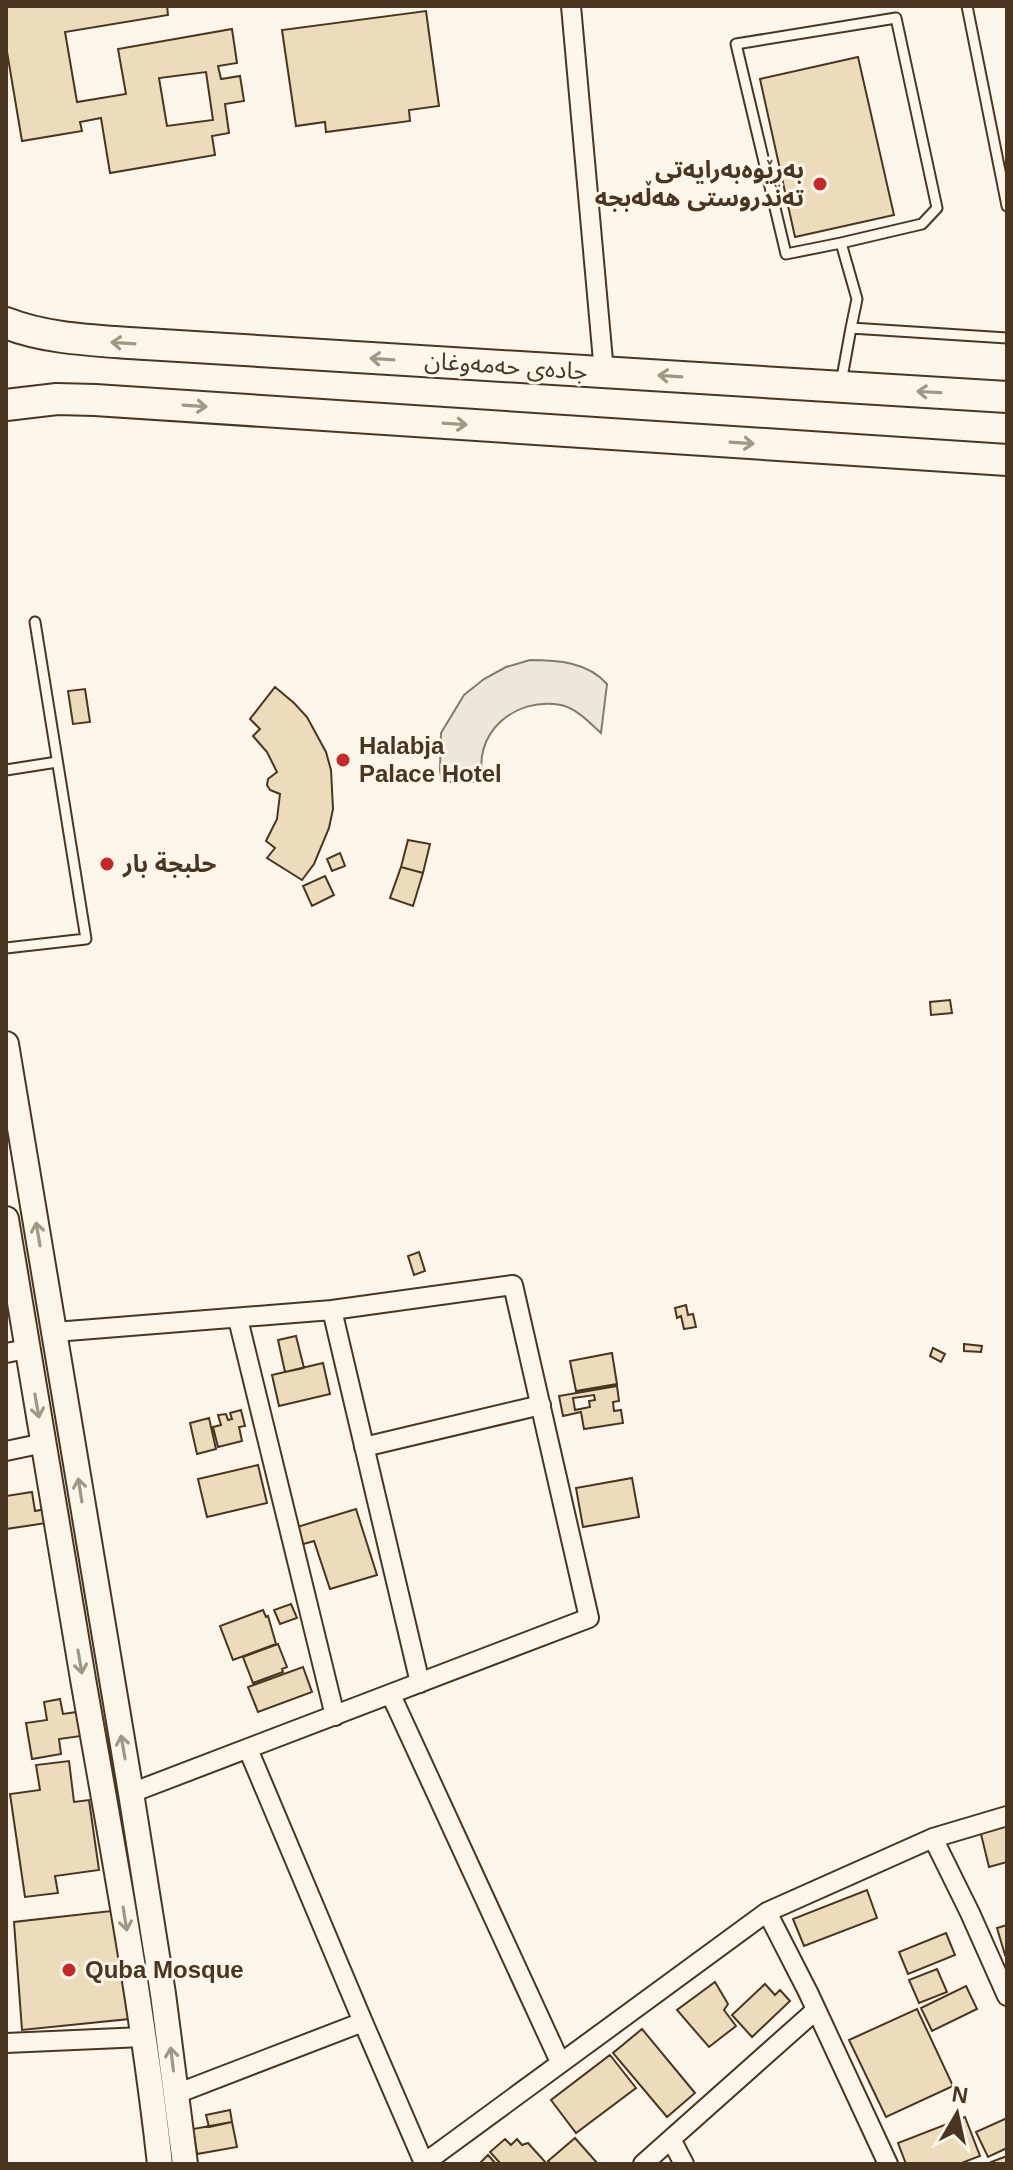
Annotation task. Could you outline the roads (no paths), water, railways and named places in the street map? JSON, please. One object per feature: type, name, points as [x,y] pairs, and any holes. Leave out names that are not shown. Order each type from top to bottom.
[{"type":"main road","name":"جادەی حەمەوغان","points":[[6,323],[75,339],[1007,397]]},
{"type":"main road","points":[[6,405],[57,399],[95,400],[1007,460]]},
{"type":"street","points":[[571,6],[604,372]]},
{"type":"street","points":[[6,1044],[131,1793],[163,1994],[185,2164]]},
{"type":"street","points":[[6,1219],[17,1351],[44,1443],[111,1830],[160,2164]]},
{"type":"street","points":[[55,1332],[332,1310],[513,1285],[589,1618],[131,1793]]},
{"type":"street","points":[[332,1310],[420,1683]]},
{"type":"street","points":[[238,1319],[335,1716]]},
{"type":"street","points":[[364,1447],[541,1405]]},
{"type":"street","points":[[6,1451],[44,1443]]},
{"type":"street","points":[[63,1557],[90,1552]]},
{"type":"street","points":[[391,1695],[560,2062]]},
{"type":"street","points":[[248,1749],[423,2164],[767,1912],[933,1838],[1007,1816]]},
{"type":"street","points":[[933,1838],[1007,1996]]},
{"type":"street","points":[[767,1912],[888,2164]]},
{"type":"street","points":[[643,2164],[816,2010]]},
{"type":"street","points":[[176,2094],[363,2022]]},
{"type":"street","points":[[7,2037],[143,2037]]},
{"type":"street","points":[[671,2139],[684,2164]]},
{"type":"lane","points":[[967,6],[1007,206]]},
{"type":"lane","points":[[896,18],[937,208],[922,224],[841,243],[786,254],[736,44],[896,18]]},
{"type":"lane","points":[[841,243],[857,299],[841,387]]},
{"type":"lane","points":[[851,328],[1007,338]]},
{"type":"lane","points":[[6,948],[86,939],[35,622]]},
{"type":"lane","points":[[6,770],[57,762]]},
{"type":"place","name":"بەڕێوەبەرایەتی تەندروستی هەڵەبجە","points":[[820,184]]},
{"type":"place","name":"Halabja Palace Hotel","points":[[343,760]]},
{"type":"place","name":"حلبجة بار","points":[[107,864]]},
{"type":"place","name":"Quba Mosque","points":[[69,1970]]}]
